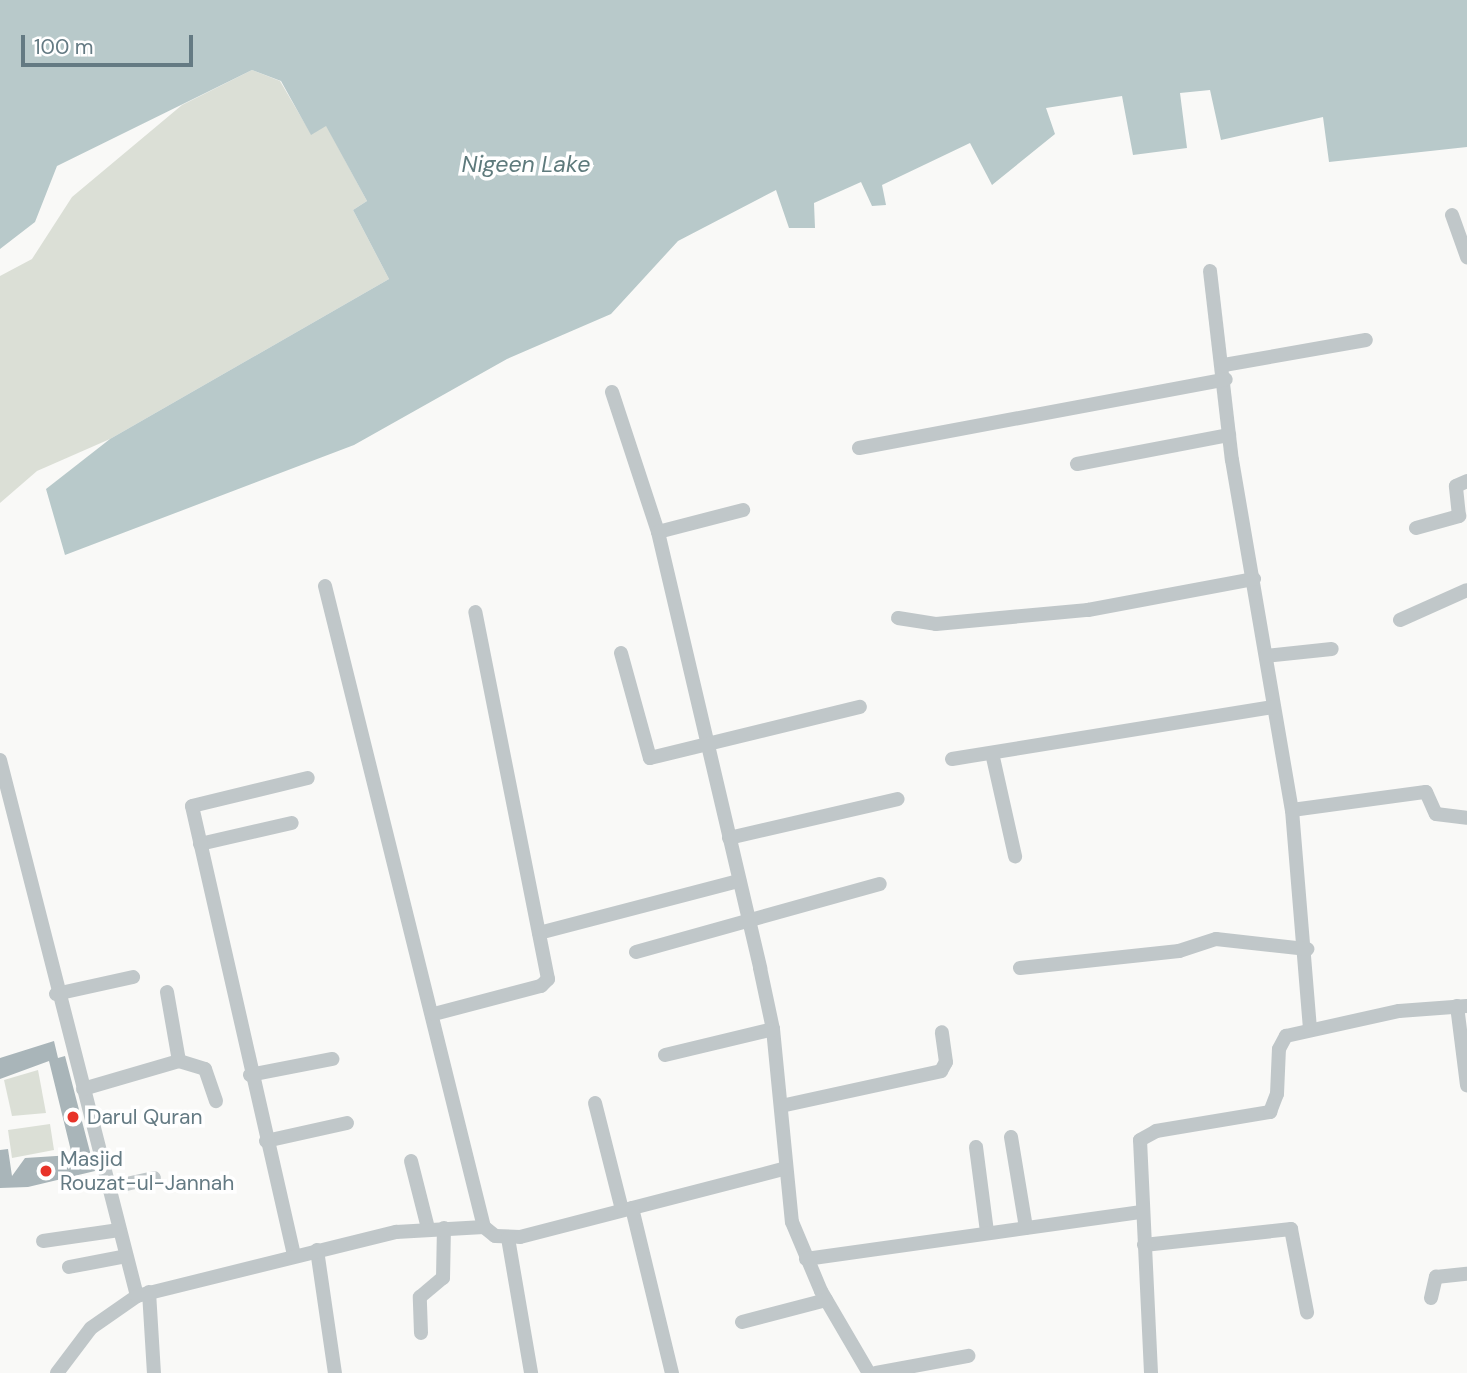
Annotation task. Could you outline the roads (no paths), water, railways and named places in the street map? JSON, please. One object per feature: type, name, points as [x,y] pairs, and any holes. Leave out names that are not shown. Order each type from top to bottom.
[{"type":"street","points":[[1452,215],[1467,257]]},
{"type":"street","points":[[1210,271],[1225,372],[1229,435],[1292,810],[1307,949],[1310,1027]]},
{"type":"street","points":[[859,448],[1366,340]]},
{"type":"street","points":[[612,392],[658,531],[774,1029],[783,1169],[792,1222],[806,1259],[869,1373]]},
{"type":"street","points":[[1077,464],[1229,435]]},
{"type":"street","points":[[1416,528],[1459,516],[1456,486],[1467,481]]},
{"type":"street","points":[[658,531],[743,510]]},
{"type":"street","points":[[898,618],[936,624],[1088,610],[1254,579]]},
{"type":"street","points":[[325,586],[434,1014],[484,1227]]},
{"type":"street","points":[[1400,620],[1467,590]]},
{"type":"street","points":[[434,1014],[546,983],[539,933],[475,612]]},
{"type":"street","points":[[1266,656],[1332,649]]},
{"type":"street","points":[[621,653],[650,758],[708,747],[860,707]]},
{"type":"street","points":[[952,759],[1274,707]]},
{"type":"street","points":[[992,752],[1015,856]]},
{"type":"street","points":[[0,760],[56,994],[119,1230],[126,1256],[143,1294],[154,1373]]},
{"type":"street","points":[[294,1255],[250,1075],[200,844],[194,803],[307,778]]},
{"type":"street","points":[[1292,810],[1426,792],[1436,814],[1467,818]]},
{"type":"street","points":[[729,838],[898,799]]},
{"type":"street","points":[[200,844],[292,823]]},
{"type":"street","points":[[539,933],[739,881]]},
{"type":"street","points":[[636,952],[880,884]]},
{"type":"street","points":[[1020,968],[1179,951],[1216,939],[1307,949]]},
{"type":"street","points":[[56,994],[133,977]]},
{"type":"street","points":[[167,992],[179,1061]]},
{"type":"street","points":[[1151,1373],[1140,1140],[1156,1131],[1269,1112],[1277,1094],[1282,1041],[1310,1027],[1462,1006],[1467,1085]]},
{"type":"street","points":[[665,1055],[774,1029]]},
{"type":"street","points":[[781,1107],[941,1071],[946,1062],[942,1032]]},
{"type":"street","points":[[250,1075],[332,1059]]},
{"type":"street","points":[[83,1089],[179,1061],[205,1069],[216,1101]]},
{"type":"street","points":[[596,1103],[672,1373]]},
{"type":"street","points":[[266,1141],[347,1123]]},
{"type":"street","points":[[1011,1137],[1026,1228]]},
{"type":"street","points":[[976,1147],[987,1232]]},
{"type":"street","points":[[411,1161],[428,1228]]},
{"type":"street","points":[[57,1373],[91,1328],[143,1294],[294,1255],[428,1228],[484,1227],[508,1238],[783,1169]]},
{"type":"street","points":[[108,1188],[154,1178]]},
{"type":"street","points":[[806,1259],[1142,1212]]},
{"type":"street","points":[[421,1333],[422,1292],[443,1278],[444,1228]]},
{"type":"street","points":[[1144,1245],[1291,1229],[1307,1312]]},
{"type":"street","points":[[43,1241],[119,1230]]},
{"type":"street","points":[[508,1238],[530,1372]]},
{"type":"street","points":[[317,1250],[335,1373]]},
{"type":"street","points":[[69,1267],[126,1256]]},
{"type":"street","points":[[1431,1298],[1436,1278],[1467,1274]]},
{"type":"street","points":[[741,1322],[827,1300]]},
{"type":"street","points":[[876,1373],[968,1356]]},
{"type":"water","name":"Nigeen Lake","points":[[0,0],[1467,0],[1467,147],[1329,162],[1323,117],[1221,140],[1210,90],[1180,93],[1187,148],[1133,155],[1122,96],[1046,108],[1055,134],[992,185],[970,143],[882,185],[886,205],[872,206],[861,182],[814,203],[815,228],[789,228],[776,190],[678,241],[611,314],[507,359],[354,445],[65,555],[46,489],[110,439],[389,279],[353,210],[367,201],[326,126],[311,135],[281,81],[252,70],[57,166],[35,222],[0,249]]},
{"type":"place","name":"Darul Quran","points":[[73,1117]]},
{"type":"place","name":"Masjid Rouzat-ul-Jannah","points":[[46,1171]]}]
